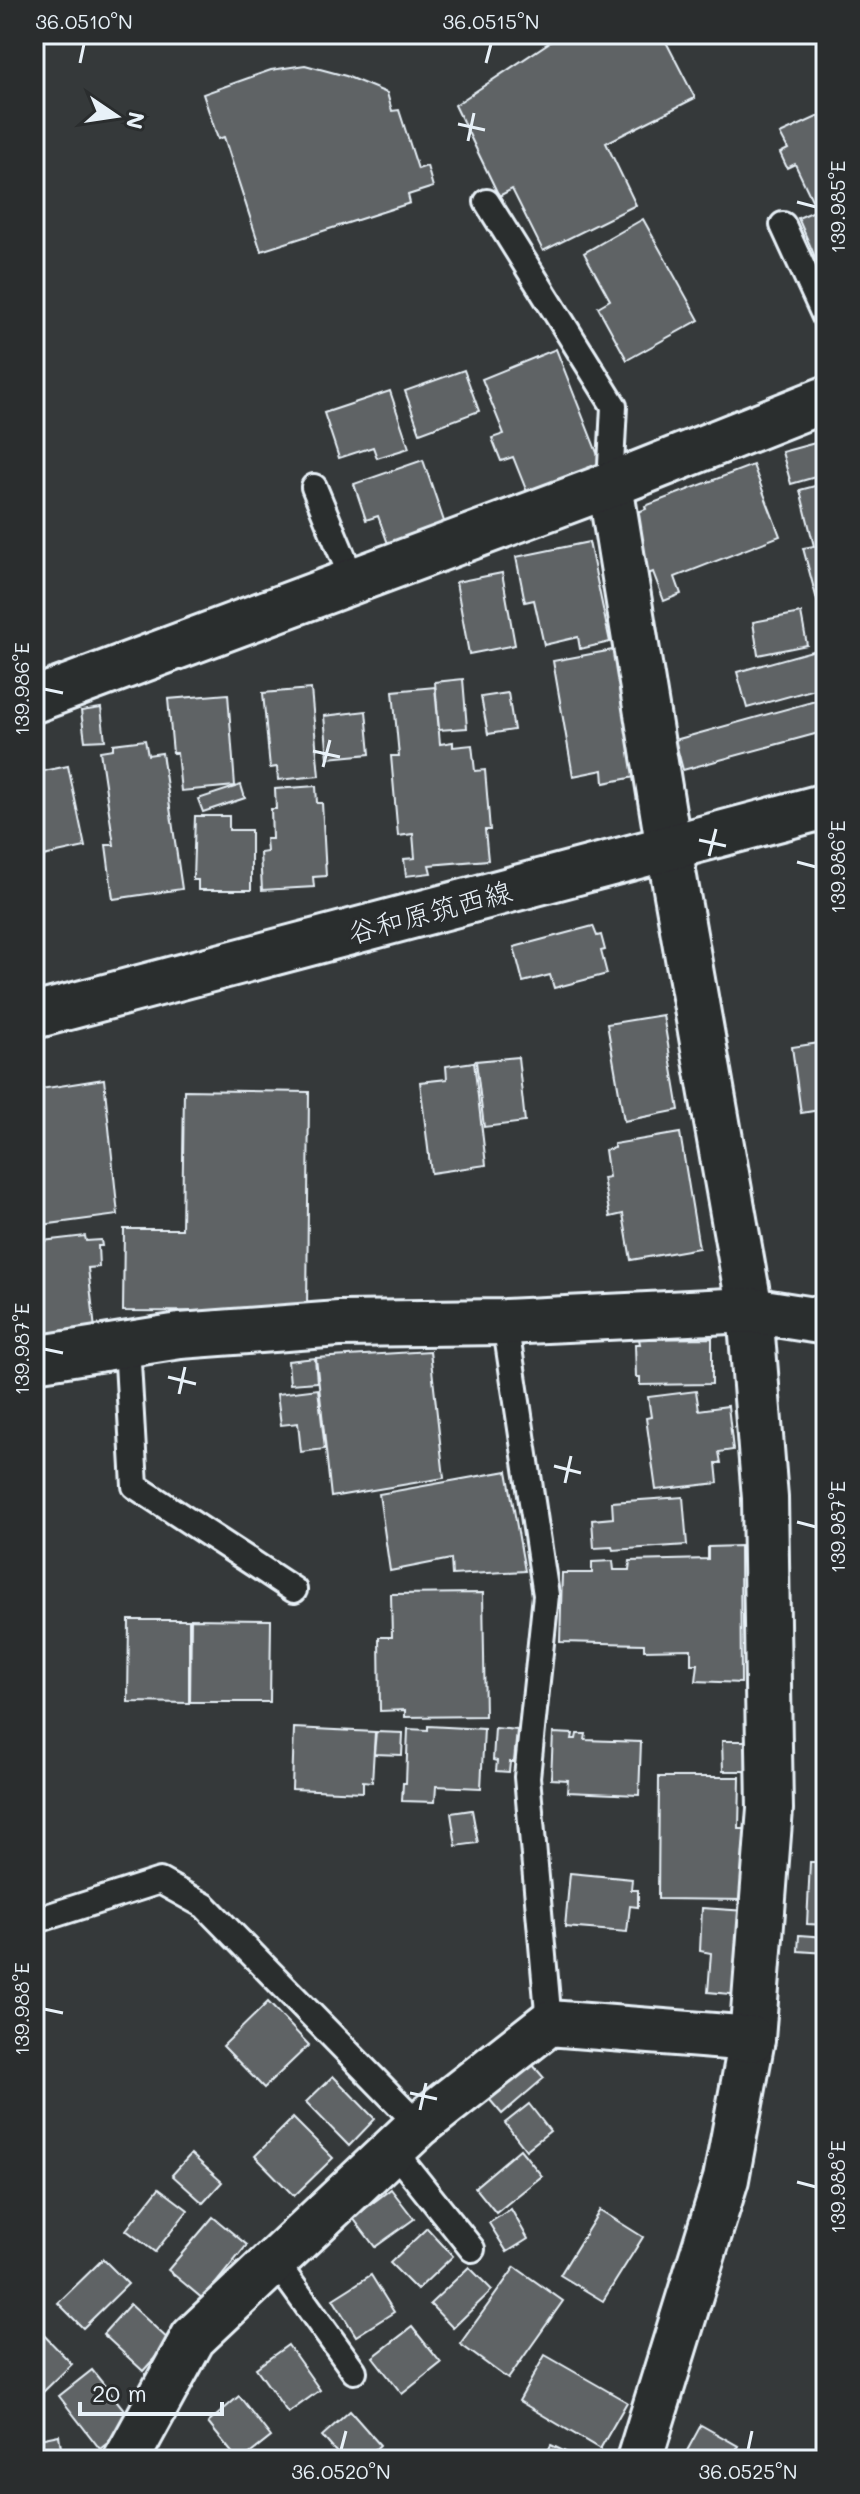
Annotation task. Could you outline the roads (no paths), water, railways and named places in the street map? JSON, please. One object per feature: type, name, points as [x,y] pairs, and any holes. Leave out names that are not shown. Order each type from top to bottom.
[{"type":"street","points":[[34,700],[610,485],[826,399]]},
{"type":"street","points":[[610,485],[669,849],[750,1310],[765,1498],[770,1809],[752,2039],[726,2179],[639,2460]]},
{"type":"street","name":"谷和原筑西線","points":[[34,1016],[826,806]]},
{"type":"street","points":[[34,1359],[180,1336],[339,1324],[505,1322],[750,1310],[826,1322]]},
{"type":"street","points":[[126,2460],[193,2338],[406,2138],[549,2023],[752,2039]]},
{"type":"lane","points":[[487,202],[614,406],[610,485]]},
{"type":"lane","points":[[783,225],[826,319]]},
{"type":"lane","points":[[314,487],[353,581]]},
{"type":"lane","points":[[505,1322],[546,1595],[527,1777],[549,2023]]},
{"type":"lane","points":[[127,1345],[135,1486],[294,1590]]},
{"type":"lane","points":[[34,1921],[160,1881],[205,1906],[406,2138],[472,2249]]},
{"type":"lane","points":[[275,2261],[354,2371]]}]
